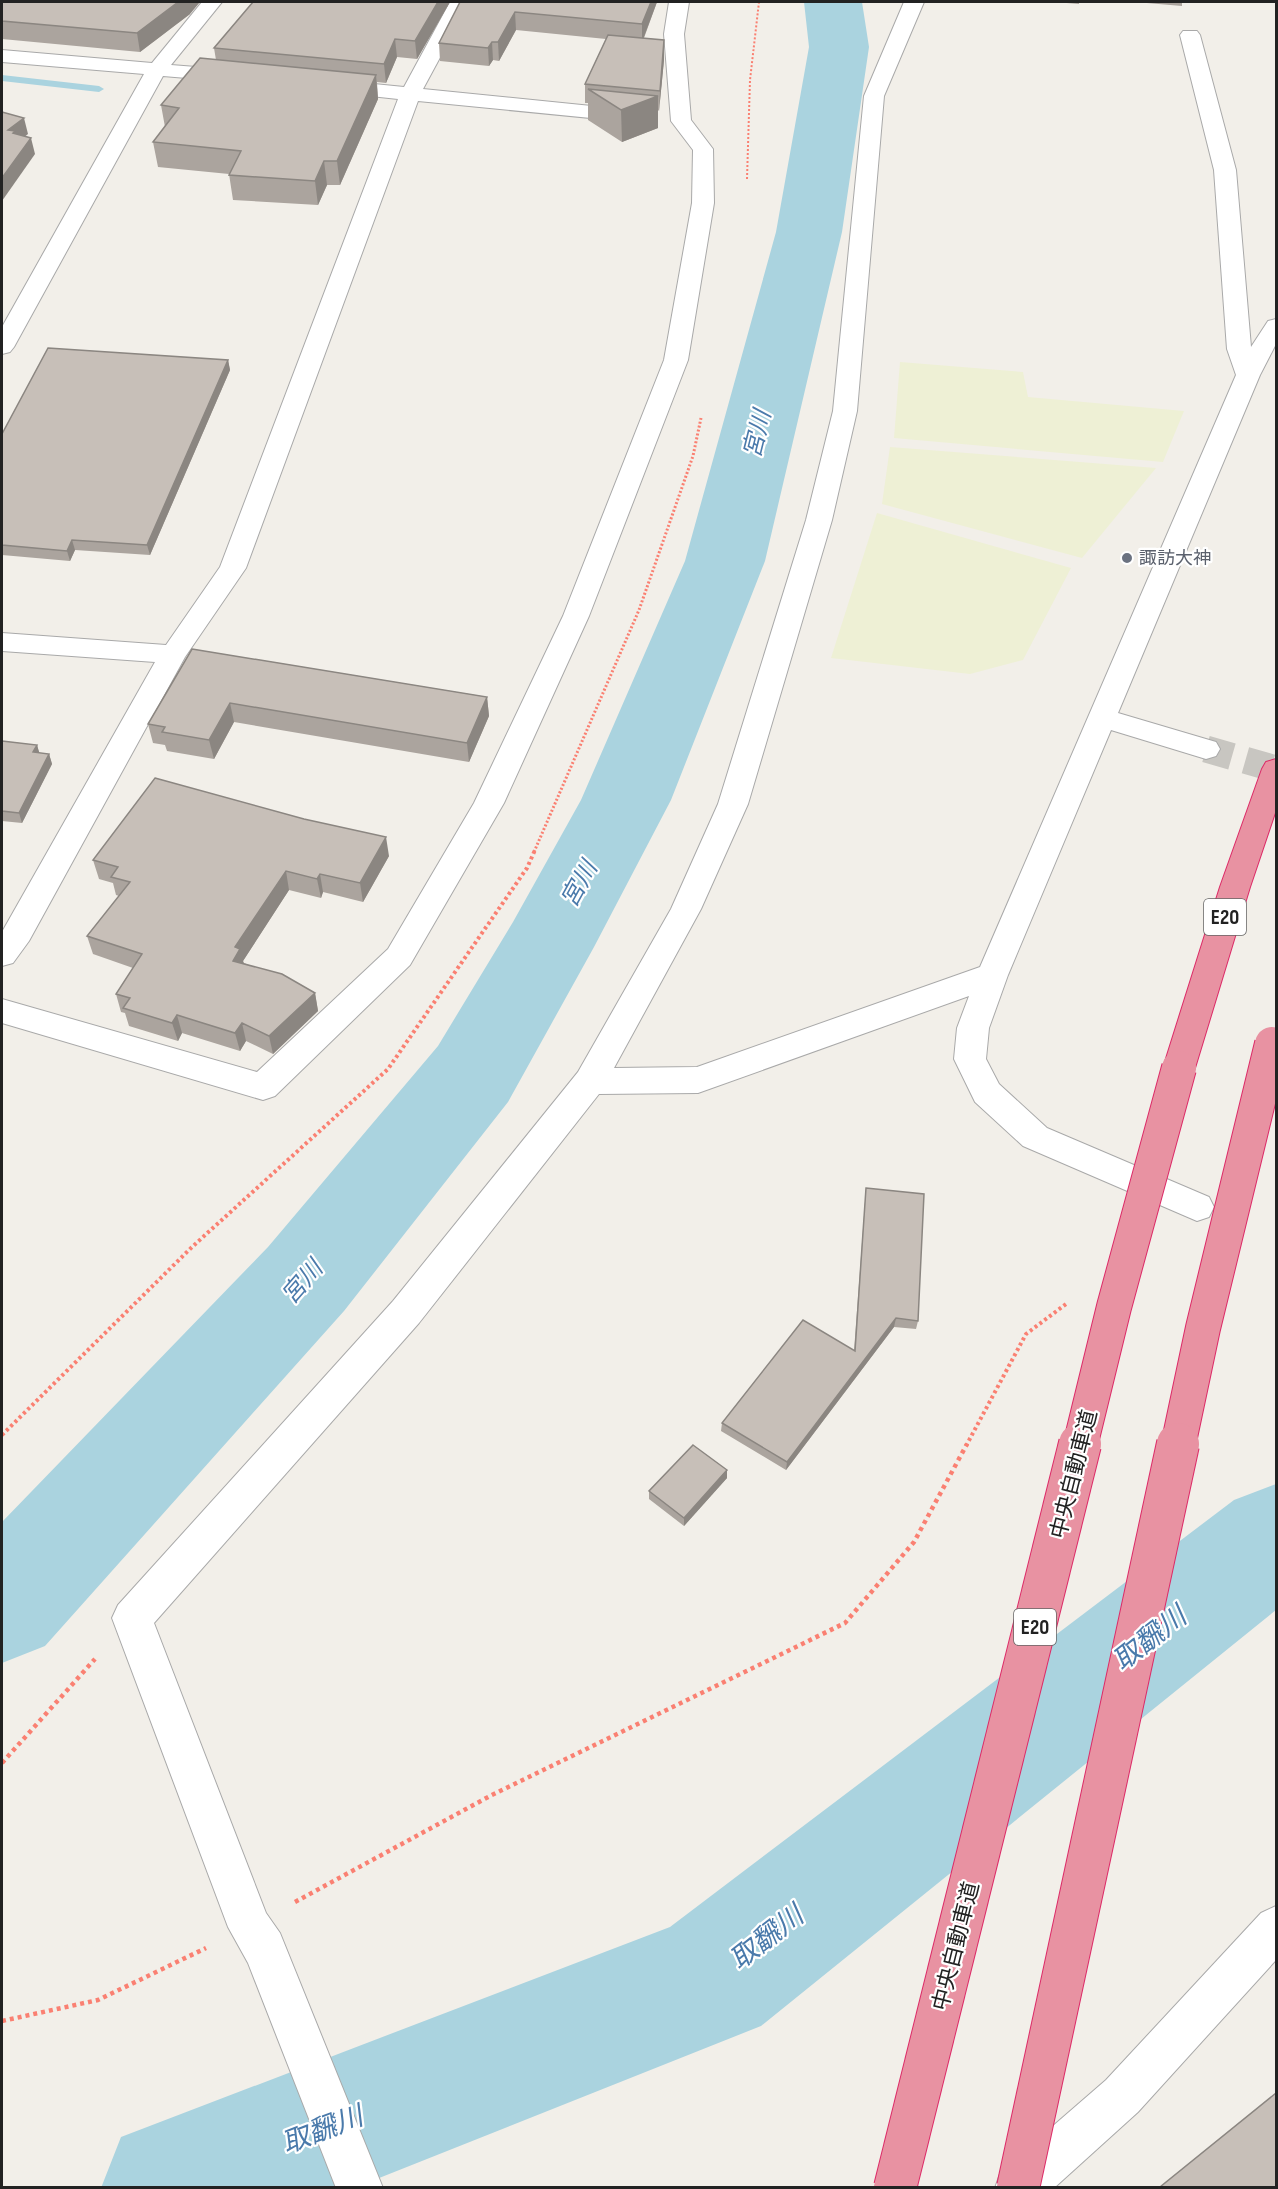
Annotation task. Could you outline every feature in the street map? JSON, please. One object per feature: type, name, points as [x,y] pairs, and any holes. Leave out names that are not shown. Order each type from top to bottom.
[{"type":"highway","name":"中央自動車道","points":[[895,2187],[1114,1307],[1179,1068],[1234,887],[1276,769]]},
{"type":"highway","points":[[1018,2187],[1203,1328],[1274,1036]]},
{"type":"street","points":[[2,347],[157,69],[212,2]]},
{"type":"street","points":[[2,955],[18,933],[173,654],[233,568],[410,94],[460,2]]},
{"type":"street","points":[[661,119],[679,2]]},
{"type":"street","points":[[360,2187],[257,1938],[132,1618],[406,1312],[590,1081],[686,909],[733,804],[812,543],[845,411],[874,96],[914,2]]},
{"type":"street","points":[[1190,34],[1225,170],[1239,348],[1248,375]]},
{"type":"street","points":[[2,56],[249,78]]},
{"type":"street","points":[[2,1011],[263,1087],[399,957],[489,803],[576,616],[676,360],[703,203],[703,149],[661,119],[318,84]]},
{"type":"street","points":[[1197,1207],[1035,1137],[987,1093],[970,1059],[973,1028],[992,975],[1255,359],[1276,326]]},
{"type":"street","points":[[2,642],[173,654]]},
{"type":"street","points":[[1103,718],[1206,749]]},
{"type":"street","points":[[590,1081],[698,1080],[992,975]]},
{"type":"street","points":[[1018,2187],[1122,2096],[1276,1928]]},
{"type":"path","points":[[2,2021],[98,2000],[257,1938],[490,1796],[845,1623],[914,1542],[1026,1334],[1074,1299]]},
{"type":"path","points":[[2,1763],[132,1618]]},
{"type":"green space","points":[[900,362],[1023,372],[1028,397],[1184,411],[1163,462],[894,438]]},
{"type":"green space","points":[[890,447],[1156,468],[1082,558],[882,504]]},
{"type":"green space","points":[[877,513],[1071,568],[1023,660],[970,674],[831,658]]},
{"type":"building","points":[[2,2],[178,2],[137,33],[2,21]]},
{"type":"building","points":[[253,2],[438,2],[415,41],[395,39],[384,64],[214,48]]},
{"type":"building","points":[[460,2],[651,2],[642,24],[515,12],[498,42],[492,42],[488,48],[439,43]]},
{"type":"building","points":[[608,35],[664,40],[660,91],[585,84]]},
{"type":"building","points":[[200,58],[376,75],[337,161],[324,161],[315,181],[229,175],[241,151],[153,142],[179,108],[161,105]]},
{"type":"building","points":[[588,89],[658,96],[621,110]]},
{"type":"building","points":[[2,112],[24,118],[8,130],[31,138],[2,178]]},
{"type":"building","points":[[48,348],[228,360],[147,545],[72,540],[67,551],[2,545],[2,434]]},
{"type":"building","points":[[192,649],[487,697],[467,743],[230,703],[209,740],[162,732],[165,727],[148,724]]},
{"type":"building","points":[[2,741],[37,745],[33,752],[49,754],[19,813],[2,811]]},
{"type":"building","points":[[155,778],[304,819],[386,837],[360,883],[320,874],[317,879],[286,871],[235,947],[240,949],[233,961],[282,974],[315,993],[269,1036],[242,1023],[235,1033],[177,1015],[172,1023],[123,1008],[130,998],[116,994],[142,954],[87,936],[130,882],[111,877],[118,867],[93,860]]},
{"type":"building","points":[[866,1188],[924,1194],[918,1321],[896,1318],[787,1462],[722,1423],[803,1320],[855,1351]]},
{"type":"building","points":[[693,1445],[727,1470],[684,1518],[649,1491]]},
{"type":"building","points":[[1276,2093],[1276,2187],[1160,2187]]},
{"type":"waterway","name":"宮川","points":[[2,1606],[306,1279],[473,1074],[547,947],[626,800],[725,561],[809,232],[839,47],[833,2]]},
{"type":"waterway","points":[[2,78],[99,89]]},
{"type":"waterway","name":"取飜川","points":[[172,2188],[713,1978],[1276,1538]]},
{"type":"tunnel","points":[[1206,749],[1276,769]]},
{"type":"place","name":"諏訪大神","points":[[1127,558]]}]
